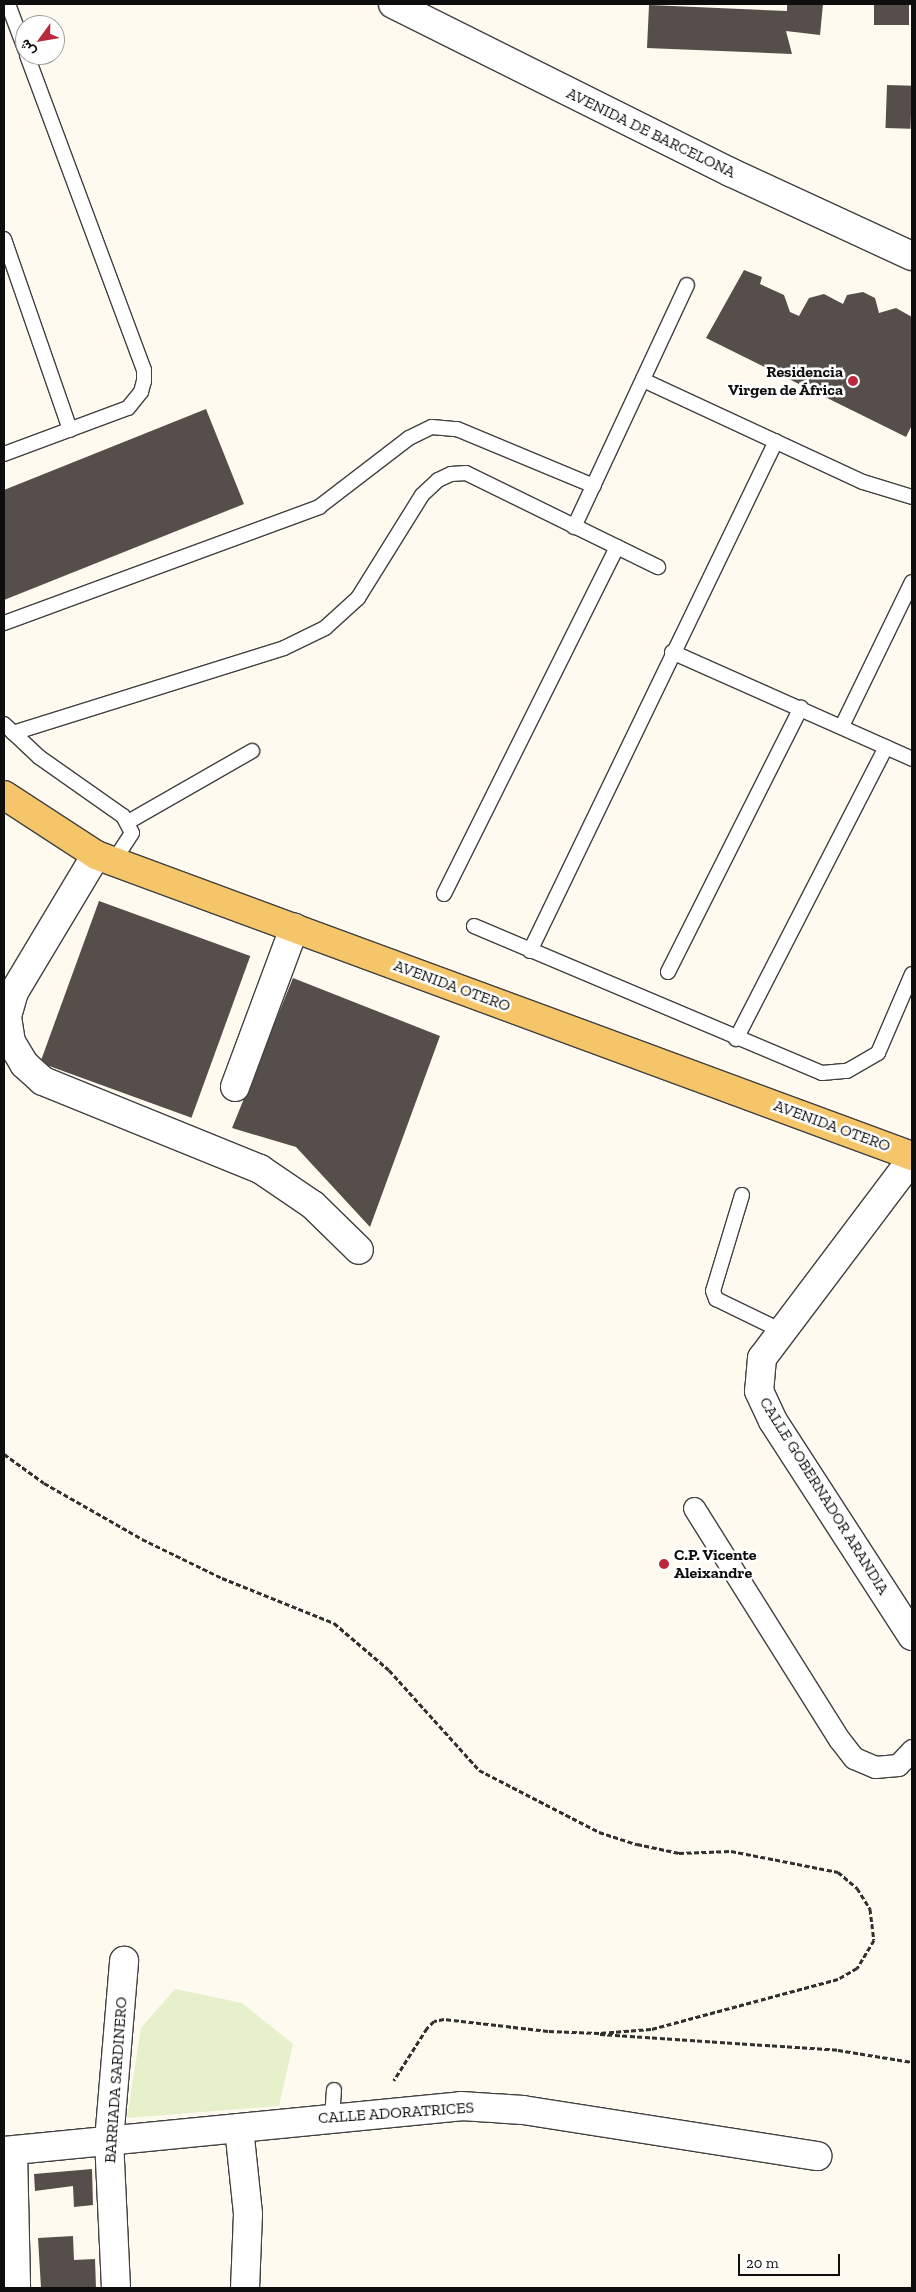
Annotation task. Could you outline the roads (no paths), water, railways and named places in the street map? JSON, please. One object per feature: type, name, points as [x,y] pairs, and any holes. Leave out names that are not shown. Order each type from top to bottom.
[{"type":"main road","name":"AVENIDA OTERO","points":[[4,795],[105,858],[912,1158]]},
{"type":"street","name":"AVENIDA DE BARCELONA","points":[[393,4],[730,172],[912,256]]},
{"type":"street","points":[[105,858],[14,992],[9,1025],[11,1042],[24,1064],[43,1081],[260,1169],[313,1205],[358,1250]]},
{"type":"street","points":[[235,1087],[294,928]]},
{"type":"street","name":"CALLE GOBERNADOR ARANDIA","points":[[912,1158],[762,1358],[759,1391],[774,1421],[912,1636]]},
{"type":"street","points":[[694,1508],[839,1740],[854,1758],[875,1767],[898,1765],[912,1750]]},
{"type":"street","name":"BARRIADA SARDINERO","points":[[116,2288],[109,2141],[124,1961]]},
{"type":"street","name":"CALLE ADORATRICES","points":[[9,2151],[461,2106],[491,2107],[817,2156]]},
{"type":"street","points":[[239,2128],[248,2214],[245,2288]]},
{"type":"street","points":[[9,2151],[16,2288]]},
{"type":"lane","points":[[8,4],[15,23]]},
{"type":"lane","points":[[4,454],[128,408],[141,392],[144,370],[31,65]]},
{"type":"lane","points":[[4,239],[70,430]]},
{"type":"lane","points":[[574,526],[688,285]]},
{"type":"lane","points":[[643,380],[863,482],[912,497]]},
{"type":"lane","points":[[4,623],[319,506],[409,438],[432,427],[457,429],[594,486]]},
{"type":"lane","points":[[530,951],[672,652],[776,441]]},
{"type":"lane","points":[[8,729],[284,648],[325,628],[358,598],[422,495],[438,480],[451,474],[466,473],[658,567]]},
{"type":"lane","points":[[444,894],[617,547]]},
{"type":"lane","points":[[842,726],[912,582]]},
{"type":"lane","points":[[672,652],[842,726],[912,759]]},
{"type":"lane","points":[[668,972],[801,708]]},
{"type":"lane","points":[[8,729],[39,757],[116,810],[128,822],[132,833],[105,858]]},
{"type":"lane","points":[[736,1039],[886,746]]},
{"type":"lane","points":[[128,822],[252,750]]},
{"type":"lane","points":[[474,926],[736,1039],[822,1073],[847,1071],[878,1053],[912,974]]},
{"type":"lane","points":[[742,1195],[712,1291],[716,1299],[782,1331]]},
{"type":"lane","points":[[332,2118],[334,2090]]},
{"type":"place","name":"Residencia Virgen de África","points":[[853,381]]},
{"type":"place","name":"C.P. Vicente Aleixandre","points":[[664,1564]]}]
